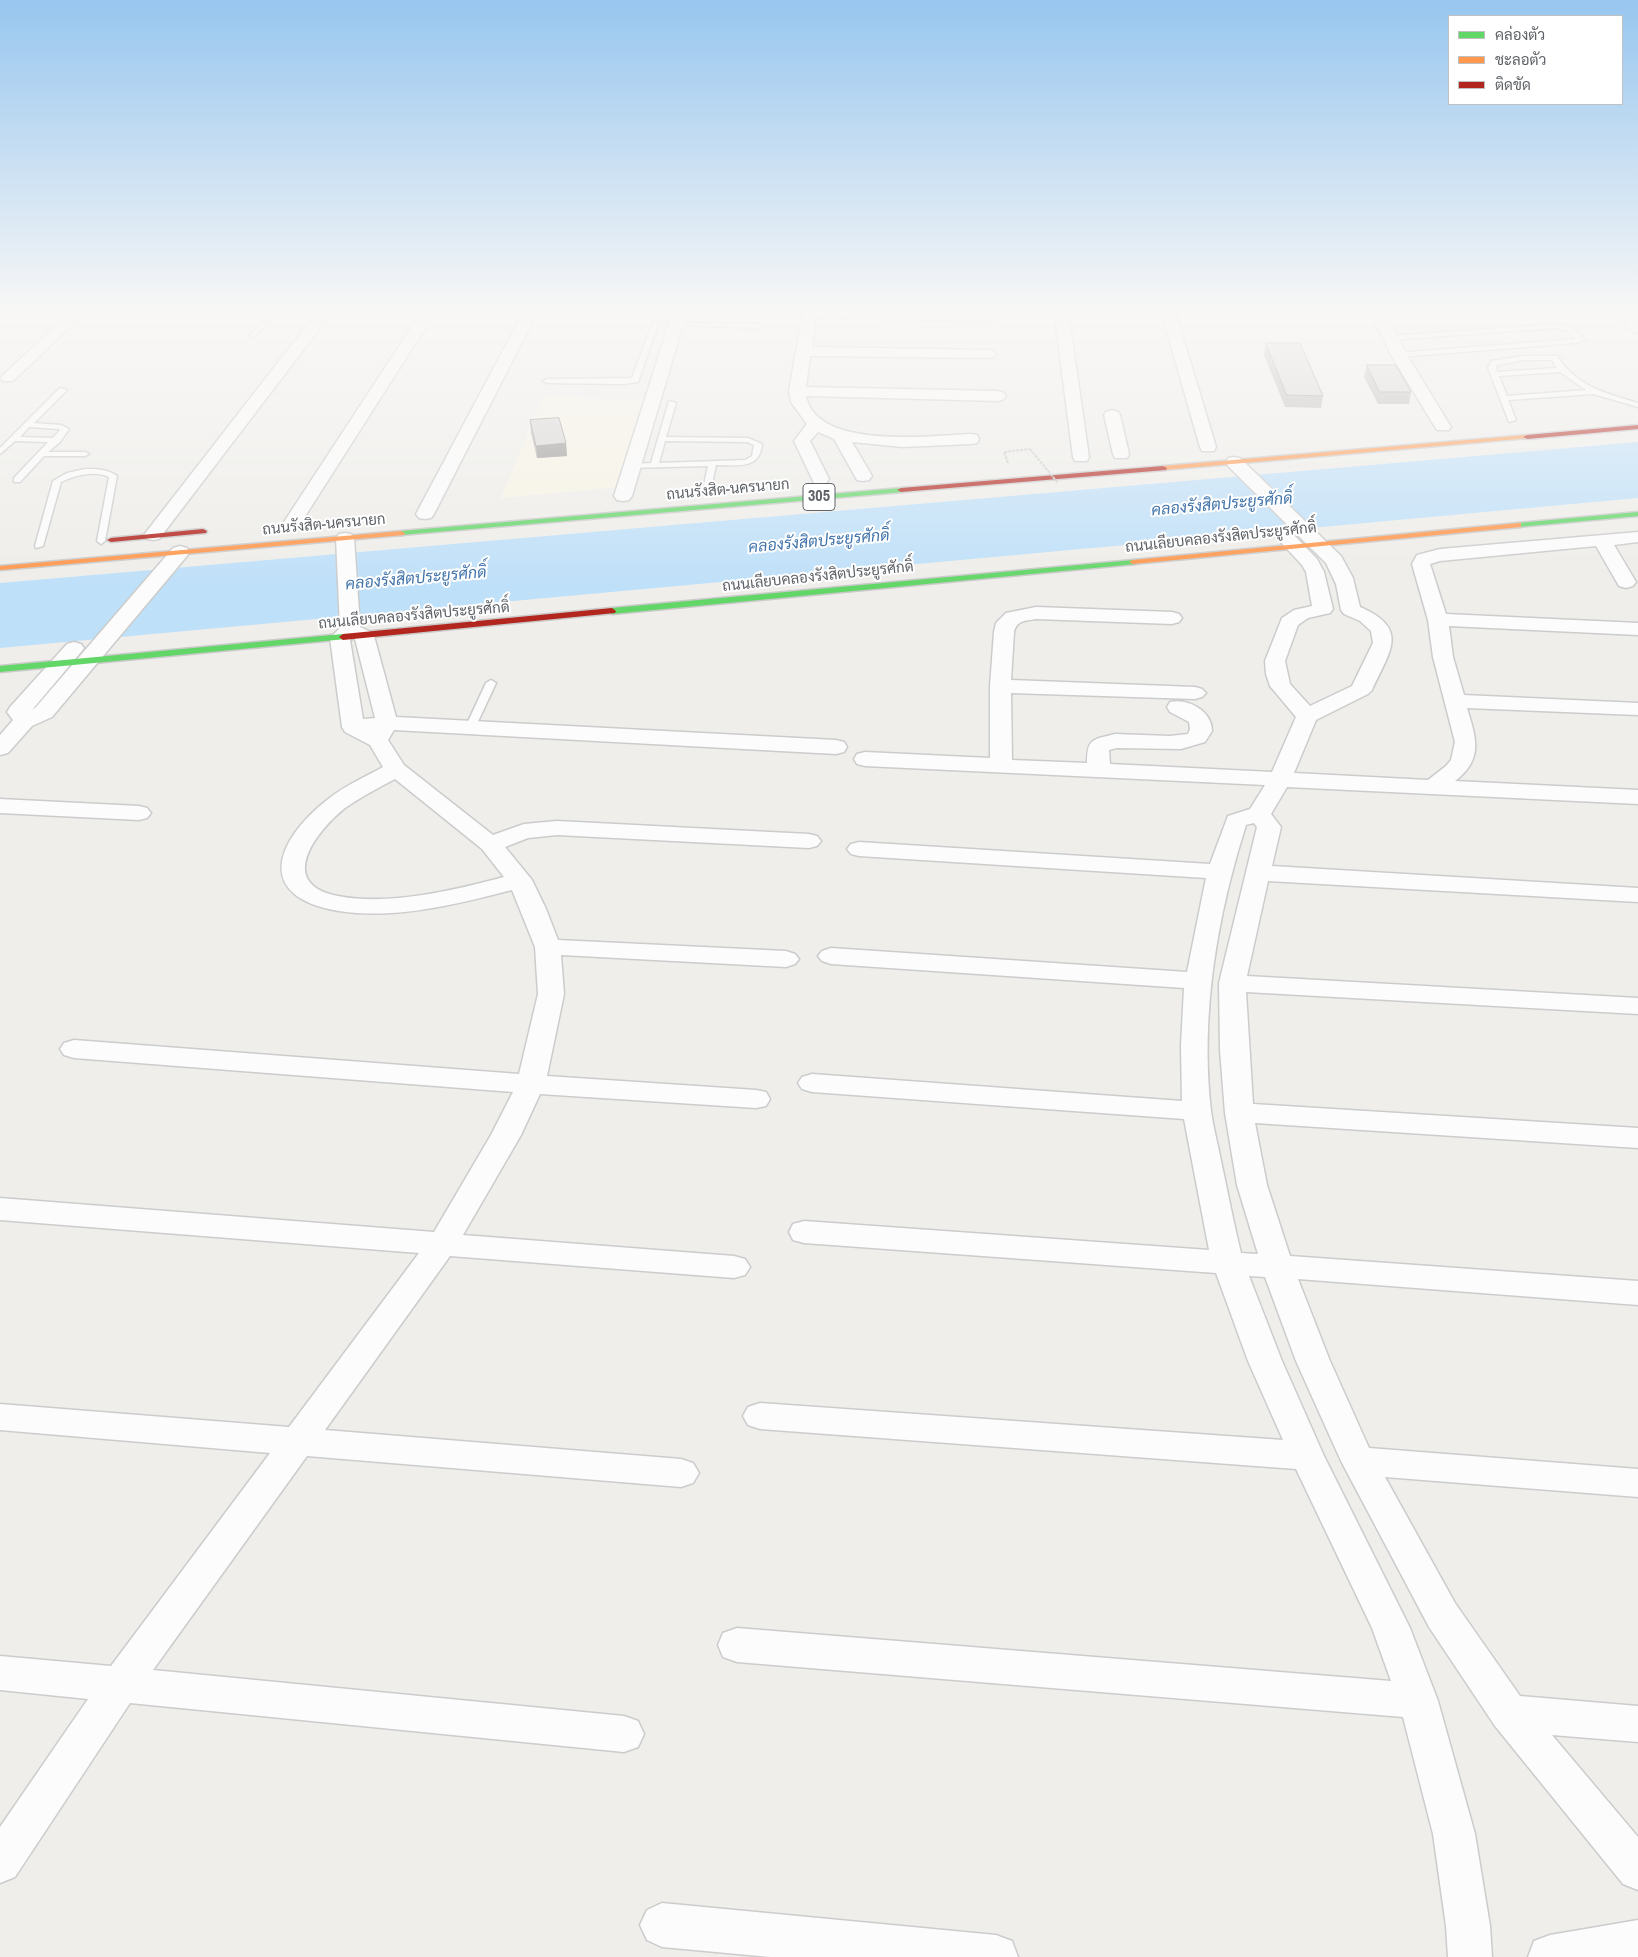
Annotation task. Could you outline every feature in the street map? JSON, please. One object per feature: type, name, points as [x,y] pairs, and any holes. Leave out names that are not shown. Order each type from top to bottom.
[{"type":"main road","points":[[1619,411],[1638,409]]},
{"type":"main road","name":"ถนนรังสิต-นครนายก","points":[[0,568],[163,559],[1228,467],[1638,427]]},
{"type":"main road","name":"305","points":[[846,477],[868,475]]},
{"type":"main road","name":"ถนนเลียบคลองรังสิตประยูรศักดิ์","points":[[89,642],[351,631],[1299,538],[1638,514]]},
{"type":"main road","name":"ถนนรังสิต-นครนายก","points":[[286,525],[310,523]]},
{"type":"main road","points":[[97,541],[212,531]]},
{"type":"main road","points":[[0,670],[60,664]]},
{"type":"street","points":[[153,535],[256,402]]},
{"type":"street","points":[[286,525],[369,402]]},
{"type":"street","points":[[425,514],[483,402]]},
{"type":"street","points":[[623,496],[652,402]]},
{"type":"street","points":[[799,402],[815,424],[840,436],[903,442],[971,438]]},
{"type":"street","points":[[1074,402],[1081,457]]},
{"type":"street","points":[[1195,402],[1208,447]]},
{"type":"street","points":[[1428,402],[1443,427]]},
{"type":"street","points":[[1112,414],[1119,454]]},
{"type":"street","points":[[815,424],[802,441],[820,479]]},
{"type":"street","points":[[840,436],[868,475]]},
{"type":"street","points":[[1228,467],[1299,538],[1334,560],[1347,583],[1351,610]]},
{"type":"street","points":[[1433,787],[1454,771],[1462,760],[1466,742],[1443,657],[1438,620],[1421,564],[1424,559],[1440,555],[1638,537]]},
{"type":"street","points":[[1299,538],[1315,572],[1323,608]]},
{"type":"street","points":[[1602,540],[1626,582]]},
{"type":"street","points":[[0,1863],[120,1685],[443,1243],[506,1134],[531,1084],[551,994],[548,947],[534,909],[520,880],[490,844],[396,769],[373,730],[351,631],[346,543]]},
{"type":"street","points":[[0,748],[24,721],[44,712],[89,642],[163,559]]},
{"type":"street","points":[[1307,716],[1280,686],[1276,674],[1275,661],[1289,622],[1301,614],[1323,608],[1351,610],[1367,617],[1381,629],[1383,643],[1361,690],[1307,716],[1280,779],[1259,814],[1236,821],[1219,872],[1198,981],[1197,1111],[1228,1263],[1265,1361],[1307,1456],[1391,1628],[1418,1701],[1454,1834],[1468,1926],[1470,1957]]},
{"type":"street","points":[[1001,766],[1000,686],[1006,623],[1013,617],[1036,613],[1172,618]]},
{"type":"street","points":[[1438,620],[1638,629]]},
{"type":"street","points":[[351,631],[373,730]]},
{"type":"street","points":[[24,721],[18,712],[60,664],[89,642]]},
{"type":"street","points":[[1000,686],[1195,693]]},
{"type":"street","points":[[1456,701],[1638,709]]},
{"type":"street","points":[[1099,771],[1098,747],[1104,743],[1115,741],[1181,742],[1196,740],[1200,736],[1202,728],[1198,718],[1178,707]]},
{"type":"street","points":[[373,730],[470,728],[836,747]]},
{"type":"street","points":[[865,759],[1638,797]]},
{"type":"street","points":[[396,769],[359,789],[328,810],[310,830],[296,854],[293,874],[297,884],[312,895],[337,903],[383,906],[432,901],[520,880]]},
{"type":"street","points":[[0,806],[139,813]]},
{"type":"street","points":[[1259,814],[1269,827],[1232,983],[1234,1050],[1239,1114],[1252,1186],[1277,1266],[1313,1361],[1358,1460],[1442,1615],[1509,1713],[1638,1869]]},
{"type":"street","points":[[490,844],[524,831],[557,828],[809,841]]},
{"type":"street","points":[[859,849],[1219,872]]},
{"type":"street","points":[[1259,873],[1638,895]]},
{"type":"street","points":[[548,947],[786,959]]},
{"type":"street","points":[[831,956],[1198,981]]},
{"type":"street","points":[[1232,983],[1638,1006]]},
{"type":"street","points":[[74,1049],[756,1099]]},
{"type":"street","points":[[812,1083],[1197,1111]]},
{"type":"street","points":[[1239,1114],[1638,1138]]},
{"type":"street","points":[[0,1209],[734,1267]]},
{"type":"street","points":[[804,1232],[1638,1292]]},
{"type":"street","points":[[0,1416],[682,1473]]},
{"type":"street","points":[[760,1416],[1307,1456]]},
{"type":"street","points":[[1358,1460],[1638,1483]]},
{"type":"street","points":[[737,1645],[1418,1701]]},
{"type":"street","points":[[0,1673],[624,1734]]},
{"type":"street","points":[[1509,1713],[1638,1724]]},
{"type":"street","points":[[662,1925],[996,1957]]},
{"type":"street","points":[[1550,1957],[1638,1942]]},
{"type":"lane","points":[[0,452],[51,402]]},
{"type":"lane","points":[[1506,402],[1512,420]]},
{"type":"lane","points":[[654,465],[672,403]]},
{"type":"lane","points":[[17,480],[44,454],[65,429],[61,427],[28,425]]},
{"type":"lane","points":[[13,439],[57,440]]},
{"type":"lane","points":[[632,466],[713,464],[754,460],[757,457],[758,444],[748,440],[662,439]]},
{"type":"lane","points":[[44,454],[85,454]]},
{"type":"lane","points":[[707,489],[713,464]]},
{"type":"lane","points":[[38,546],[57,481],[73,474],[107,472],[112,476],[97,541]]},
{"type":"lane","points":[[470,728],[491,683]]},
{"type":"path","points":[[1008,464],[1004,452],[1030,449],[1058,483]]},
{"type":"shaded area","points":[[541,402],[650,402],[619,487],[501,498]]},
{"type":"water","name":"คลองรังสิตประยูรศักดิ์","points":[[1638,442],[1638,498],[0,648],[0,583]]},
{"type":"building","points":[[559,418],[566,443],[536,446],[530,420]]},
{"type":"traffic: fast","points":[[401,533],[901,490]]},
{"type":"traffic: fast","points":[[1518,525],[1638,514]]},
{"type":"traffic: fast","points":[[612,611],[1133,562]]},
{"type":"traffic: fast","points":[[0,669],[343,637]]},
{"type":"traffic: slow","points":[[1163,468],[1527,437]]},
{"type":"traffic: slow","points":[[1133,562],[1518,525]]},
{"type":"traffic: slow","points":[[0,568],[401,533]]},
{"type":"traffic: jam","points":[[1527,437],[1638,427]]},
{"type":"traffic: jam","points":[[901,490],[1163,468]]},
{"type":"traffic: jam","points":[[111,540],[203,531]]},
{"type":"traffic: jam","points":[[343,637],[612,611]]}]
